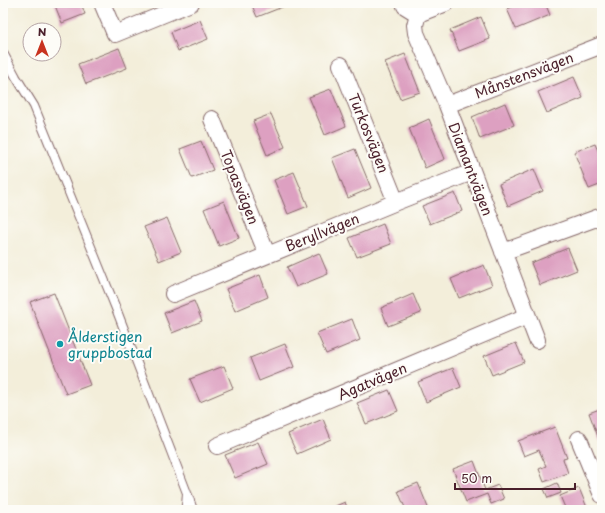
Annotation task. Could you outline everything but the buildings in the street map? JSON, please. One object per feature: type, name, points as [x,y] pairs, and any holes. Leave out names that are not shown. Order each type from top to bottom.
[{"type":"street","points":[[102,3],[115,34],[191,3]]},
{"type":"street","points":[[404,3],[405,6],[418,14],[446,3]]},
{"type":"street","name":"Diamantvägen","points":[[418,14],[415,25],[416,33],[447,105],[537,340]]},
{"type":"street","name":"Månstensvägen","points":[[447,105],[602,45]]},
{"type":"street","name":"Turkosvägen","points":[[341,65],[396,202]]},
{"type":"street","name":"Topasvägen","points":[[212,119],[267,254]]},
{"type":"street","name":"Beryllvägen","points":[[173,294],[267,254],[472,172]]},
{"type":"street","points":[[503,252],[602,216]]},
{"type":"street","name":"Agatvägen","points":[[217,446],[527,316]]},
{"type":"street","points":[[579,439],[600,487]]},
{"type":"lane","points":[[3,53],[34,106],[117,311],[194,510]]},
{"type":"lane","points":[[184,510],[186,506],[187,493]]},
{"type":"place","name":"Ålderstigen gruppbostad","points":[[60,344]]}]
